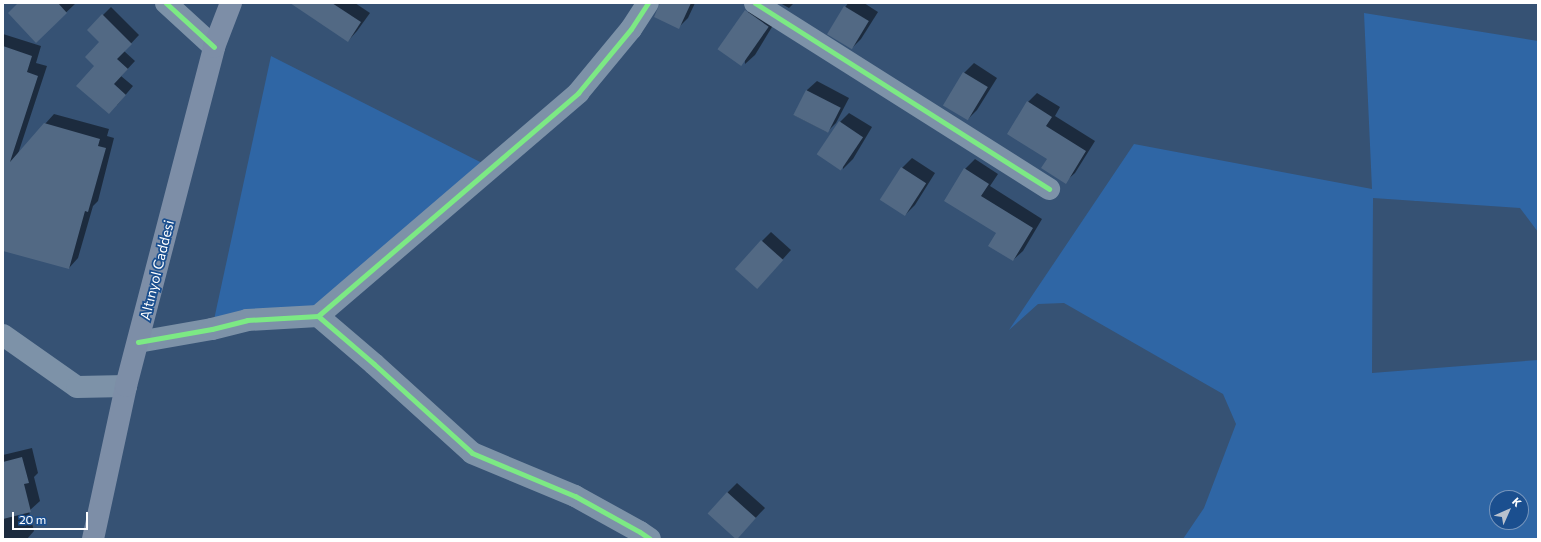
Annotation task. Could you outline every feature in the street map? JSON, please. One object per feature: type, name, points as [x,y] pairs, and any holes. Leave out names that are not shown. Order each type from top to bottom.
[{"type":"main road","name":"Altınyol Caddesi","points":[[89,536],[126,386],[214,47],[231,3]]},
{"type":"street","points":[[166,3],[214,47]]},
{"type":"street","points":[[138,342],[212,329],[247,320],[318,316],[578,93],[631,30],[648,3]]},
{"type":"street","points":[[755,3],[1048,189]]},
{"type":"street","points":[[318,316],[374,364],[472,453],[575,496],[650,539]]},
{"type":"street","points":[[3,335],[77,387],[126,386]]},
{"type":"shaded area","points":[[1364,13],[1538,41],[1538,232],[1520,208],[1373,198],[1372,373],[1538,360],[1538,539],[1183,539],[1204,508],[1236,424],[1223,394],[1064,303],[1038,304],[1009,330],[1134,144],[1372,189]]},
{"type":"shaded area","points":[[271,56],[490,167],[318,316],[212,329]]},
{"type":"building","points":[[18,3],[58,3],[67,13],[36,43],[8,13]]},
{"type":"building","points":[[290,3],[332,3],[361,22],[348,42]]},
{"type":"building","points":[[660,3],[691,3],[679,29],[654,17]]},
{"type":"building","points":[[844,6],[869,21],[852,49],[827,34]]},
{"type":"building","points":[[745,10],[769,27],[741,66],[717,49]]},
{"type":"building","points":[[102,14],[132,44],[117,59],[128,69],[114,84],[126,95],[109,114],[76,86],[94,66],[85,57],[99,42],[87,30]]},
{"type":"building","points":[[3,46],[32,56],[27,72],[38,76],[10,162],[44,123],[100,139],[98,146],[106,148],[88,212],[85,211],[69,269],[3,251]]},
{"type":"building","points":[[963,72],[988,87],[968,120],[943,105]]},
{"type":"building","points":[[806,90],[841,108],[828,133],[793,115]]},
{"type":"building","points":[[1027,101],[1052,117],[1046,126],[1086,151],[1066,184],[1041,168],[1047,159],[1007,134]]},
{"type":"building","points":[[839,121],[863,137],[841,170],[817,154]]},
{"type":"building","points":[[901,167],[926,183],[905,216],[880,200]]},
{"type":"building","points":[[964,168],[989,184],[981,196],[1033,228],[1013,261],[988,246],[996,233],[944,201]]},
{"type":"building","points":[[761,240],[783,260],[757,289],[735,269]]},
{"type":"building","points":[[22,457],[29,483],[24,484],[31,512],[3,519],[3,462]]},
{"type":"building","points":[[727,492],[756,518],[736,539],[708,514]]},
{"type":"cycle path","points":[[166,3],[214,47]]},
{"type":"cycle path","points":[[318,316],[578,93],[631,29],[648,3]]},
{"type":"cycle path","points":[[755,3],[1049,189]]},
{"type":"cycle path","points":[[138,342],[212,329],[247,320],[318,316],[374,364],[472,453],[575,496],[650,539]]}]
